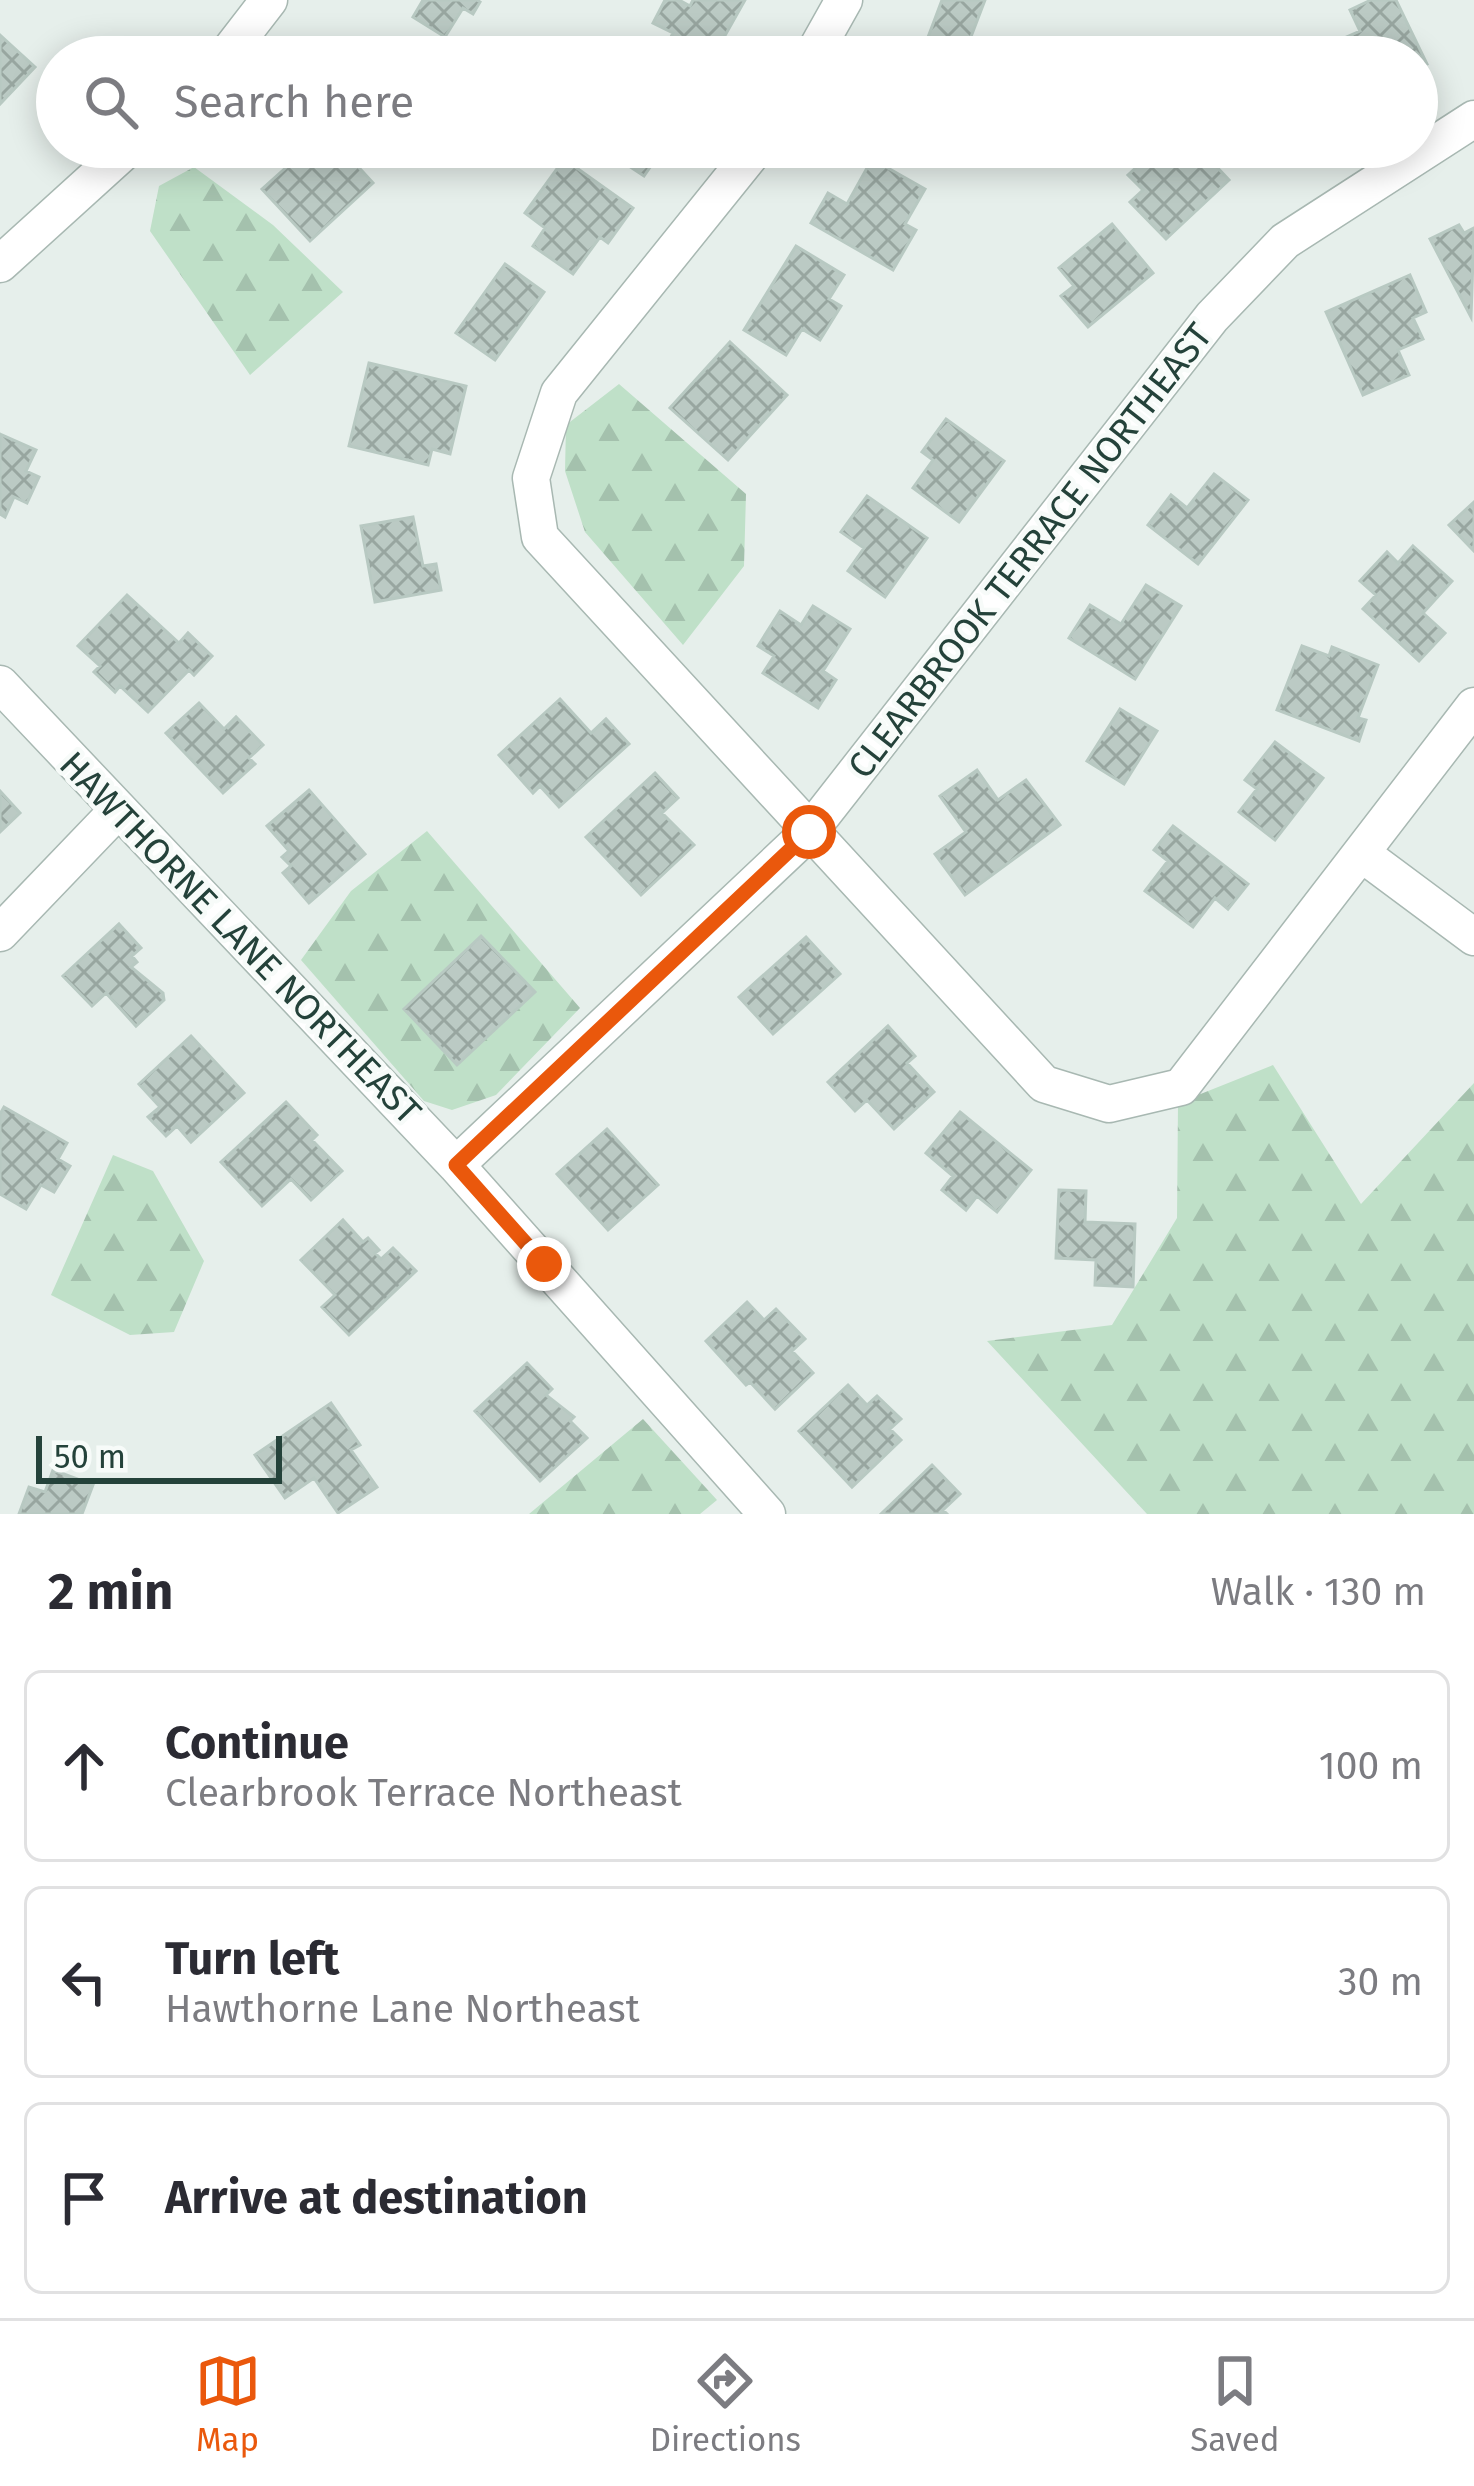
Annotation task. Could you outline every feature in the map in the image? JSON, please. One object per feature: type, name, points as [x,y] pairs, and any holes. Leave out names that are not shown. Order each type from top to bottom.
[{"type":"street","points":[[241,36],[269,0]]},
{"type":"street","points":[[824,36],[844,0]]},
{"type":"street","name":"CLEARBROOK TERRACE NORTHEAST","points":[[1438,142],[1474,119]]},
{"type":"street","points":[[0,264],[106,168]]},
{"type":"street","points":[[740,168],[559,394],[531,478],[540,537],[1044,1084],[1109,1104],[1180,1087],[1474,706]]},
{"type":"street","name":"CLEARBROOK TERRACE NORTHEAST","points":[[456,1165],[809,832],[1212,317],[1285,241],[1398,168]]},
{"type":"street","name":"HAWTHORNE LANE NORTHEAST","points":[[0,684],[456,1165],[767,1514]]},
{"type":"street","points":[[0,934],[118,810]]},
{"type":"street","points":[[1361,853],[1474,937]]},
{"type":"green space","points":[[195,168],[273,225],[343,292],[250,375],[150,231],[159,186]]},
{"type":"green space","points":[[619,384],[746,494],[744,566],[683,645],[585,532],[565,471],[566,425]]},
{"type":"green space","points":[[427,831],[580,1008],[496,1095],[452,1110],[424,1101],[301,960],[351,891]]},
{"type":"green space","points":[[1273,1065],[1361,1204],[1474,1083],[1474,1514],[1147,1514],[987,1341],[1112,1325],[1177,1218],[1178,1103]]},
{"type":"green space","points":[[113,1155],[153,1171],[204,1261],[174,1332],[130,1335],[51,1295]]},
{"type":"green space","points":[[643,1419],[717,1500],[700,1514],[529,1514]]},
{"type":"building","points":[[423,0],[480,2],[473,14],[463,8],[446,36],[413,17]]},
{"type":"building","points":[[665,0],[690,6],[693,0],[745,0],[725,36],[672,36],[653,23]]},
{"type":"building","points":[[942,0],[985,0],[971,36],[928,36]]},
{"type":"building","points":[[1371,0],[1396,0],[1413,36],[1349,36],[1360,31],[1350,10]]},
{"type":"building","points":[[0,35],[35,67],[0,104]]},
{"type":"building","points":[[286,168],[359,168],[373,183],[310,241],[262,189]]},
{"type":"building","points":[[558,168],[577,168],[633,208],[608,243],[600,237],[573,274],[533,246],[545,228],[525,213]]},
{"type":"building","points":[[867,168],[888,168],[925,189],[905,224],[916,230],[893,270],[811,223],[828,193],[847,204]]},
{"type":"building","points":[[1136,168],[1218,168],[1229,180],[1166,239],[1130,202],[1143,190],[1128,175]]},
{"type":"building","points":[[1112,224],[1153,273],[1088,327],[1061,296],[1074,286],[1059,268]]},
{"type":"building","points":[[1459,225],[1464,233],[1474,228],[1471,317],[1430,239]]},
{"type":"building","points":[[796,246],[844,275],[829,299],[841,306],[820,340],[802,329],[786,355],[744,330]]},
{"type":"building","points":[[505,264],[544,292],[495,360],[456,333]]},
{"type":"building","points":[[1410,275],[1426,312],[1413,318],[1423,339],[1398,350],[1409,375],[1363,395],[1326,312]]},
{"type":"building","points":[[730,342],[787,395],[728,460],[670,408]]},
{"type":"building","points":[[369,363],[466,386],[450,454],[432,449],[428,465],[349,446]]},
{"type":"building","points":[[946,419],[1004,461],[959,522],[913,488],[933,460],[922,452]]},
{"type":"building","points":[[0,434],[36,450],[26,471],[39,477],[27,503],[14,497],[5,517],[0,514]]},
{"type":"building","points":[[1214,474],[1248,500],[1198,564],[1148,525],[1171,495],[1187,508]]},
{"type":"building","points":[[867,496],[927,538],[885,597],[848,571],[864,548],[841,532]]},
{"type":"building","points":[[1474,502],[1474,551],[1449,525]]},
{"type":"building","points":[[413,517],[423,566],[436,564],[441,590],[375,602],[361,526]]},
{"type":"building","points":[[1413,546],[1452,581],[1423,613],[1445,633],[1419,661],[1363,609],[1376,595],[1360,581],[1387,552],[1398,563]]},
{"type":"building","points":[[1146,585],[1181,606],[1135,679],[1069,638],[1090,605],[1121,624]]},
{"type":"building","points":[[127,595],[179,643],[188,633],[212,656],[194,675],[189,670],[148,712],[120,686],[115,692],[94,672],[100,666],[78,646]]},
{"type":"building","points":[[813,606],[850,629],[823,671],[836,680],[818,708],[763,673],[774,656],[758,646],[780,611],[801,625]]},
{"type":"building","points":[[1302,646],[1329,656],[1332,647],[1378,665],[1358,718],[1366,720],[1359,741],[1277,710]]},
{"type":"building","points":[[560,699],[591,733],[606,719],[629,744],[559,807],[540,786],[533,793],[499,755]]},
{"type":"building","points":[[199,703],[224,729],[236,717],[263,745],[249,758],[255,764],[223,793],[166,733]]},
{"type":"building","points":[[1120,709],[1157,731],[1124,784],[1087,761]]},
{"type":"building","points":[[1275,742],[1323,778],[1275,840],[1239,812],[1257,789],[1245,780]]},
{"type":"building","points":[[977,770],[998,800],[1026,780],[1060,825],[965,895],[935,854],[966,832],[940,796]]},
{"type":"building","points":[[655,773],[678,798],[662,813],[694,845],[641,895],[586,837]]},
{"type":"building","points":[[309,790],[365,854],[309,903],[283,873],[291,866],[282,857],[289,851],[267,826]]},
{"type":"building","points":[[0,791],[20,813],[0,832]]},
{"type":"building","points":[[1173,826],[1248,884],[1228,909],[1215,898],[1193,927],[1145,891],[1168,861],[1154,850]]},
{"type":"building","points":[[119,924],[141,948],[132,956],[137,962],[131,967],[163,993],[164,1000],[136,1026],[106,993],[92,1006],[63,976]]},
{"type":"building","points":[[481,936],[535,992],[457,1065],[404,1009]]},
{"type":"building","points":[[806,937],[840,974],[773,1034],[739,997]]},
{"type":"building","points":[[888,1026],[915,1056],[907,1063],[934,1092],[894,1129],[867,1100],[855,1111],[828,1082]]},
{"type":"building","points":[[191,1036],[244,1093],[191,1142],[177,1126],[166,1136],[148,1117],[160,1107],[139,1084]]},
{"type":"building","points":[[286,1102],[317,1135],[312,1140],[342,1171],[311,1200],[291,1179],[262,1206],[221,1162]]},
{"type":"building","points":[[4,1107],[67,1143],[58,1159],[70,1166],[54,1192],[41,1185],[26,1209],[0,1194],[0,1114]]},
{"type":"building","points":[[960,1112],[1031,1170],[997,1212],[977,1196],[966,1210],[942,1190],[953,1176],[926,1153]]},
{"type":"building","points":[[607,1129],[658,1185],[608,1230],[557,1174]]},
{"type":"building","points":[[1059,1190],[1086,1191],[1085,1222],[1135,1224],[1133,1287],[1095,1285],[1096,1260],[1056,1258]]},
{"type":"building","points":[[343,1220],[363,1242],[368,1238],[381,1259],[393,1248],[416,1271],[349,1335],[322,1307],[335,1295],[301,1260]]},
{"type":"building","points":[[747,1302],[764,1320],[776,1309],[805,1339],[792,1351],[813,1373],[775,1409],[706,1341]]},
{"type":"building","points":[[527,1363],[552,1389],[546,1395],[574,1417],[570,1421],[587,1438],[540,1481],[475,1411]]},
{"type":"building","points":[[848,1385],[867,1405],[877,1396],[901,1419],[890,1429],[901,1440],[852,1487],[799,1431]]},
{"type":"building","points":[[331,1403],[360,1445],[351,1450],[377,1487],[338,1513],[314,1478],[285,1498],[255,1455]]},
{"type":"building","points":[[932,1465],[960,1494],[943,1510],[947,1514],[881,1514]]},
{"type":"building","points":[[53,1470],[93,1485],[82,1514],[19,1514],[29,1487],[45,1492]]},
{"type":"route","points":[[544,1264],[456,1165],[809,832]]}]
